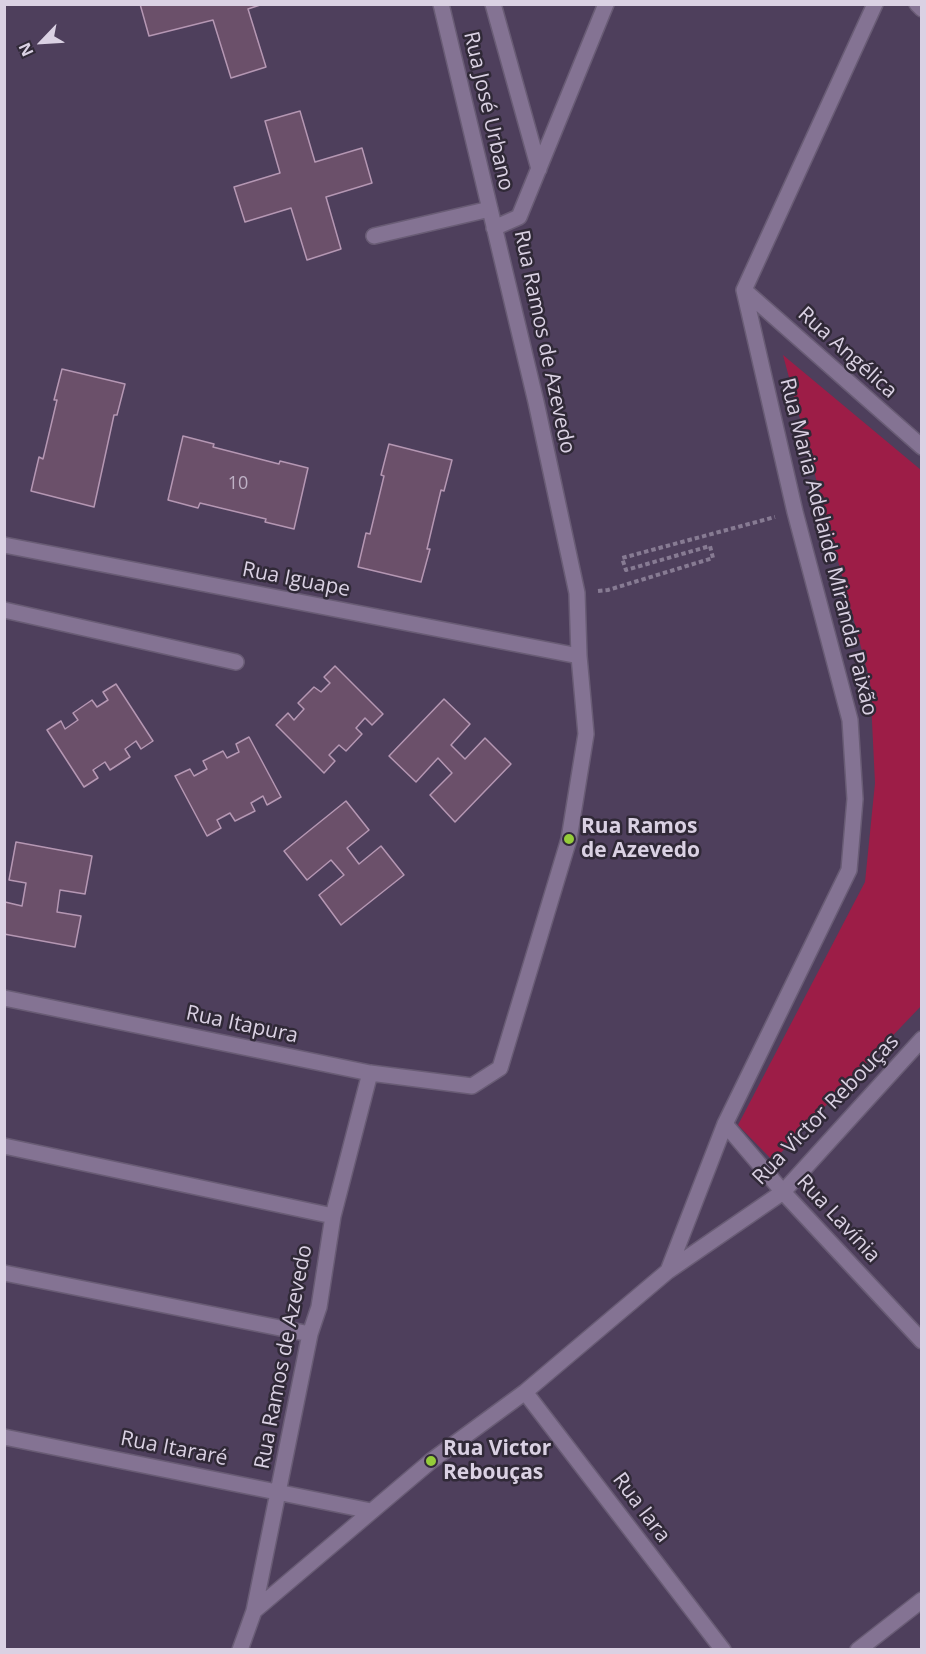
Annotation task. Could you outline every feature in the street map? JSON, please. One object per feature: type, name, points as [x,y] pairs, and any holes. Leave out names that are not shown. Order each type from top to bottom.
[{"type":"street","name":"Rua José Urbano","points":[[441,4],[494,228]]},
{"type":"street","points":[[493,4],[539,169]]},
{"type":"street","name":"Rua Ramos de Azevedo","points":[[472,1086],[500,1068],[570,839],[586,734],[579,656],[577,592],[536,402],[494,228],[519,217],[606,4]]},
{"type":"street","points":[[744,290],[875,4]]},
{"type":"street","points":[[916,4],[921,9]]},
{"type":"street","points":[[374,236],[490,209]]},
{"type":"street","name":"Rua Angélica","points":[[744,290],[921,447]]},
{"type":"street","name":"Rua Maria Adelaide Miranda Paixão","points":[[668,1270],[725,1124],[849,870],[855,799],[850,720],[795,512],[744,290]]},
{"type":"street","name":"Rua Iguape","points":[[4,545],[579,656]]},
{"type":"street","points":[[4,610],[236,662]]},
{"type":"street","name":"Rua Itapura","points":[[4,998],[370,1073],[472,1086]]},
{"type":"street","name":"Rua Victor Rebouças","points":[[254,1611],[431,1461],[525,1392],[668,1270],[783,1192],[921,1040]]},
{"type":"street","name":"Rua Ramos de Azevedo","points":[[240,1650],[254,1611],[310,1334],[319,1306],[333,1216],[370,1073]]},
{"type":"street","name":"Rua Lavínia","points":[[725,1124],[783,1192],[921,1341]]},
{"type":"street","points":[[4,1146],[333,1216]]},
{"type":"street","points":[[4,1273],[310,1334]]},
{"type":"street","name":"Rua Iara","points":[[525,1392],[723,1650]]},
{"type":"street","name":"Rua Itararé","points":[[4,1437],[371,1511]]},
{"type":"street","points":[[858,1650],[921,1600]]},
{"type":"path","points":[[577,592],[608,590],[713,558],[710,546],[626,570],[622,558],[795,512]]},
{"type":"shaded area","points":[[783,355],[921,470],[922,1005],[773,1161],[738,1125],[865,882],[875,783],[870,681]]},
{"type":"building","points":[[140,4],[263,4],[248,9],[266,67],[231,78],[213,20],[149,36]]},
{"type":"building","points":[[300,111],[315,162],[362,148],[372,183],[326,197],[341,249],[307,260],[291,208],[245,222],[234,187],[280,173],[265,121]]},
{"type":"building","points":[[62,369],[125,384],[117,415],[114,415],[94,507],[31,491],[39,457],[43,459]]},
{"type":"building","points":[[183,436],[214,444],[213,447],[279,464],[280,461],[308,468],[294,529],[265,522],[266,519],[200,503],[198,508],[168,500]]},
{"type":"building","points":[[389,444],[452,460],[444,491],[441,490],[421,582],[358,567],[366,533],[370,534]]},
{"type":"building","points":[[335,666],[383,714],[372,725],[365,718],[356,728],[362,734],[346,751],[339,745],[329,755],[335,761],[324,773],[276,725],[288,713],[294,720],[304,709],[298,703],[314,687],[321,692],[330,683],[324,677]]},
{"type":"building","points":[[116,684],[153,741],[141,749],[136,741],[125,749],[130,757],[110,770],[105,762],[93,770],[98,778],[84,787],[47,730],[61,721],[65,729],[78,720],[73,713],[92,700],[97,707],[108,700],[103,692]]},
{"type":"building","points":[[444,699],[470,724],[451,745],[465,759],[485,738],[511,764],[455,822],[430,795],[452,773],[438,758],[416,782],[389,756]]},
{"type":"building","points":[[249,737],[281,797],[267,805],[263,796],[251,803],[255,811],[235,821],[230,813],[217,820],[221,828],[207,836],[175,776],[190,769],[194,776],[207,769],[203,761],[223,751],[227,758],[239,752],[236,744]]},
{"type":"building","points":[[346,801],[369,830],[347,848],[359,864],[381,846],[404,875],[341,925],[319,895],[344,875],[331,860],[307,880],[284,851]]},
{"type":"building","points":[[16,842],[92,856],[85,894],[60,890],[57,912],[81,916],[75,947],[4,934],[5,902],[22,906],[26,883],[9,880]]},
{"type":"place","name":"Rua Ramos de Azevedo","points":[[569,839]]},
{"type":"place","name":"Rua Victor Rebouças","points":[[431,1461]]}]
